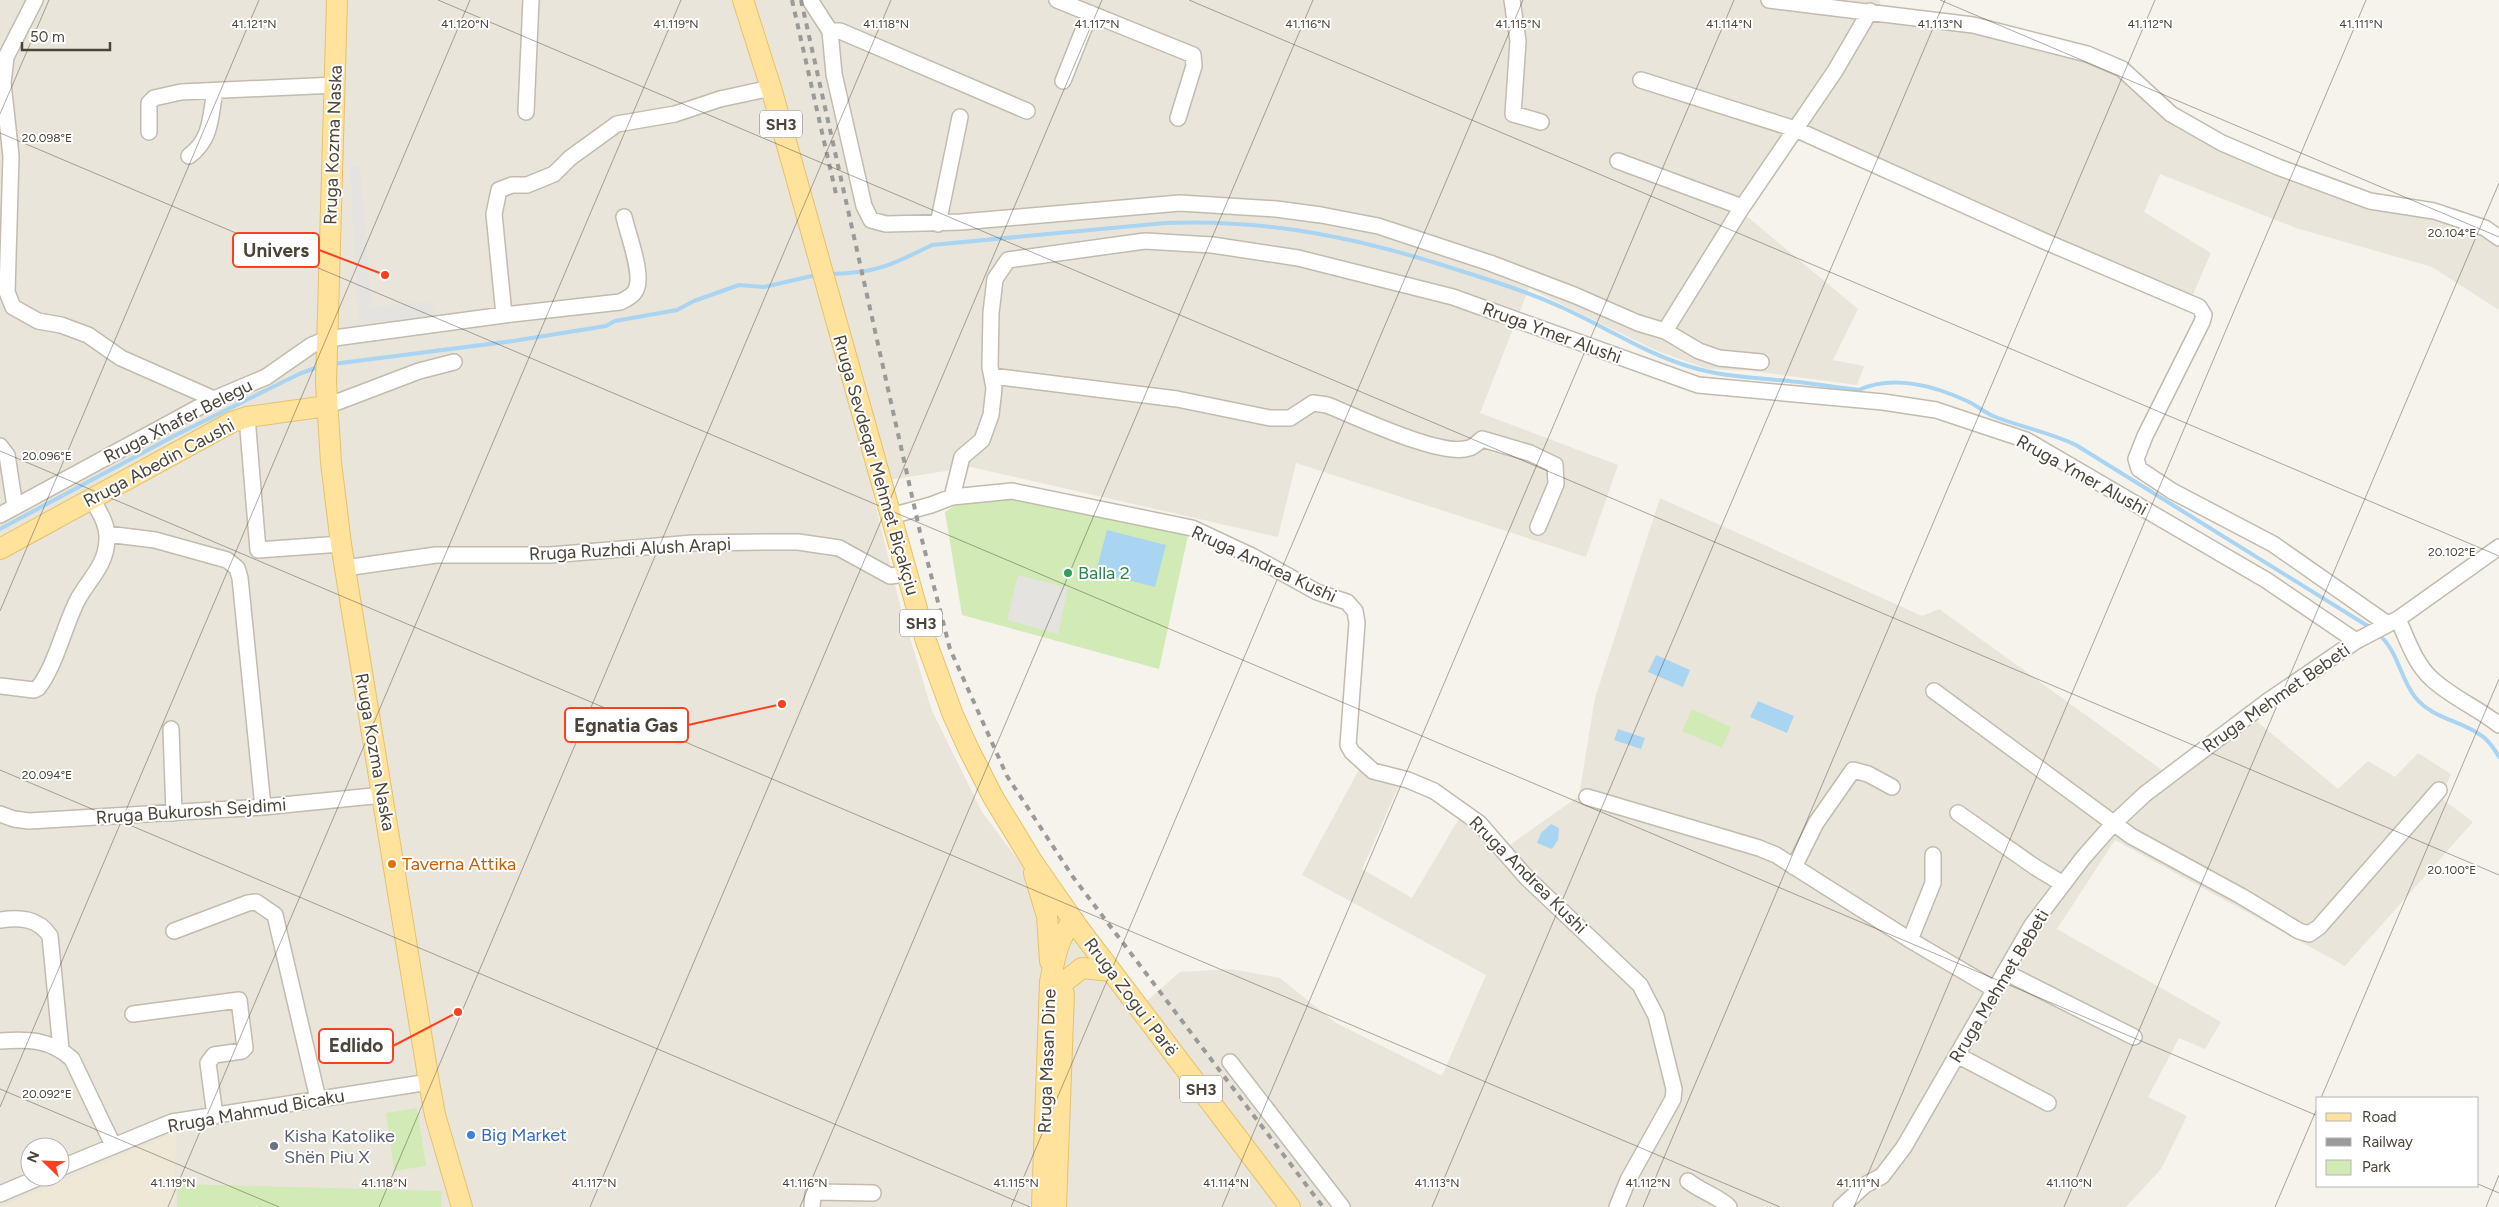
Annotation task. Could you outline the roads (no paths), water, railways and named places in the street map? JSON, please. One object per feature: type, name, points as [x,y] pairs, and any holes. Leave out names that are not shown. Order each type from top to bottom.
[{"type":"main road","name":"Rruga Kozma Naska","points":[[337,0],[326,382],[341,544],[435,1115],[462,1207]]},
{"type":"main road","name":"Rruga Sevdeqar Mehmet Biçakçiu","points":[[743,0],[771,88],[926,641],[953,715],[989,788],[1032,861],[1077,926]]},
{"type":"main road","name":"Rruga Abedin Caushi","points":[[0,549],[232,422],[247,417],[327,406]]},
{"type":"main road","points":[[1032,861],[1036,883],[1047,916],[1057,982],[1082,968],[1111,971]]},
{"type":"main road","name":"Rruga Zogu i Parë","points":[[1077,926],[1290,1207]]},
{"type":"main road","name":"Rruga Masan Dine","points":[[1042,1207],[1057,982],[1078,934],[1077,926]]},
{"type":"main road","name":"Rruga Masan Dine","points":[[1056,1207],[1057,982]]},
{"type":"street","points":[[35,0],[6,57],[3,83],[11,156],[7,310],[38,321],[61,325],[88,335],[121,358],[214,399]]},
{"type":"street","points":[[526,112],[531,0]]},
{"type":"street","points":[[810,0],[830,31],[834,74],[867,216],[877,223],[938,224],[1180,203],[1276,209],[1378,226],[1450,249],[1574,295],[1638,323],[1665,331],[1700,352],[1719,358],[1761,362]]},
{"type":"street","points":[[1057,0],[1193,55],[1194,66],[1178,118]]},
{"type":"street","points":[[1512,0],[1518,41],[1513,114],[1541,122]]},
{"type":"street","points":[[1769,0],[1973,25],[2087,54],[2122,70],[2171,114],[2222,143],[2370,201],[2434,211],[2485,228],[2499,238]]},
{"type":"street","points":[[1665,331],[1742,207],[1835,71],[1870,11]]},
{"type":"street","points":[[1063,81],[1090,13]]},
{"type":"street","points":[[830,31],[840,31],[1027,111]]},
{"type":"street","points":[[1641,80],[1795,129],[2044,241],[2199,307],[2204,315],[2202,322],[2142,443],[2136,459],[2139,468],[2148,477],[2172,491],[2274,544],[2419,664],[2432,679],[2479,709],[2499,725]]},
{"type":"street","points":[[149,132],[151,100],[181,92],[336,85]]},
{"type":"street","points":[[504,315],[494,214],[499,190],[512,186],[527,185],[554,174],[570,158],[617,124],[675,114],[720,99],[771,88]]},
{"type":"street","points":[[189,156],[201,148],[209,130],[214,91]]},
{"type":"street","points":[[938,224],[960,117]]},
{"type":"street","points":[[1618,161],[1742,207]]},
{"type":"street","name":"Rruga Xhafer Belegu","points":[[0,515],[214,399],[266,377],[312,345],[504,315],[620,302],[630,298],[637,288],[637,274],[624,218]]},
{"type":"street","name":"Rruga Ymer Alushi","points":[[952,496],[962,457],[982,440],[990,415],[994,388],[992,376],[991,313],[995,279],[1008,260],[1145,241],[1212,245],[1298,258],[1454,297],[1698,386],[1883,402],[1927,408],[2003,432],[2026,440],[2266,580],[2377,629]]},
{"type":"street","points":[[327,406],[419,370],[454,362]]},
{"type":"street","points":[[992,376],[1177,399],[1270,418],[1290,418],[1313,403],[1327,405],[1429,445],[1455,449],[1469,448],[1482,439],[1530,453],[1555,465],[1556,484],[1538,527]]},
{"type":"street","points":[[247,417],[258,550],[341,544]]},
{"type":"street","points":[[0,446],[7,455],[14,507]]},
{"type":"street","name":"Rruga Andrea Kushi","points":[[952,496],[1012,491],[1192,528],[1254,557],[1317,592],[1347,602],[1351,606],[1357,623],[1348,745],[1352,752],[1373,771],[1408,780],[1434,791],[1479,822],[1527,878],[1640,985],[1649,1000],[1656,1016],[1674,1089],[1673,1099],[1628,1180],[1616,1207]]},
{"type":"street","points":[[891,516],[931,505],[952,496]]},
{"type":"street","points":[[0,686],[34,690],[42,684],[77,601],[101,566],[106,551],[107,534],[104,521],[92,498]]},
{"type":"street","points":[[107,534],[155,540],[227,560],[237,568],[240,578],[263,807]]},
{"type":"street","name":"Rruga Ruzhdi Alush Arapi","points":[[345,568],[436,555],[550,555],[692,544],[768,542],[815,544],[839,548],[890,576],[907,574]]},
{"type":"street","name":"Rruga Mehmet Bebeti","points":[[1841,1207],[1865,1185],[1882,1176],[1890,1167],[1904,1147],[2032,925],[2113,824],[2145,794],[2205,747],[2499,547]]},
{"type":"street","points":[[1934,691],[2063,784],[2131,836],[2241,896],[2299,931],[2309,934],[2319,927],[2439,790]]},
{"type":"street","points":[[171,729],[174,813]]},
{"type":"street","points":[[1794,867],[1816,823],[1853,770],[1868,774],[1892,787]]},
{"type":"street","name":"Rruga Bukurosh Sejdimi","points":[[0,814],[14,820],[29,821],[263,807],[383,795]]},
{"type":"street","points":[[1587,797],[1759,848],[1794,867],[1910,940],[1994,989]]},
{"type":"street","points":[[1958,813],[2035,867],[2063,884]]},
{"type":"street","points":[[1910,940],[1932,883],[1933,855]]},
{"type":"street","points":[[174,931],[248,903],[256,902],[275,915],[318,1099]]},
{"type":"street","points":[[0,920],[15,918],[30,921],[43,926],[50,936],[61,1048]]},
{"type":"street","points":[[2005,972],[2134,1037]]},
{"type":"street","points":[[133,1014],[239,1000],[245,1048],[214,1055],[208,1063],[215,1116]]},
{"type":"street","points":[[0,1041],[31,1039],[61,1048],[72,1059],[114,1145]]},
{"type":"street","points":[[1957,1056],[2048,1102]]},
{"type":"street","points":[[1230,1062],[1342,1207]]},
{"type":"street","name":"Rruga Mahmud Bicaku","points":[[70,1164],[172,1122],[429,1082]]},
{"type":"street","points":[[1688,1181],[1698,1190],[1726,1203],[1729,1207]]},
{"type":"street","points":[[0,1194],[20,1186]]},
{"type":"street","points":[[812,1207],[812,1194],[816,1192],[873,1193]]},
{"type":"water","points":[[1107,530],[1166,545],[1155,587],[1096,572]]},
{"type":"water","points":[[1656,655],[1690,670],[1683,687],[1648,672]]},
{"type":"water","points":[[1758,701],[1794,716],[1787,733],[1750,717]]},
{"type":"water","points":[[1618,729],[1645,738],[1641,749],[1614,740]]},
{"type":"water","points":[[1551,824],[1559,828],[1558,840],[1552,849],[1537,843],[1541,833]]},
{"type":"waterway","points":[[831,274],[860,272],[883,267],[932,245],[1165,223],[1241,224],[1314,233],[1350,240],[1422,259],[1523,292],[1577,314],[1658,355],[1702,370],[1734,376],[1859,390],[1872,385],[1899,382],[1927,387],[1955,396],[1993,416],[2076,445],[2371,628]]},
{"type":"waterway","points":[[333,364],[513,341],[606,326],[615,321],[677,310],[694,301],[739,285],[764,287],[816,275]]},
{"type":"waterway","points":[[0,529],[174,436],[299,374],[321,366]]},
{"type":"waterway","points":[[2378,634],[2395,656],[2415,697],[2429,710],[2482,736],[2499,757]]},
{"type":"railway","points":[[792,0],[836,194]]},
{"type":"railway","points":[[801,0],[920,532],[950,649],[1007,776],[1073,877],[1323,1207]]},
{"type":"place","name":"Univers","points":[[385,275]]},
{"type":"place","name":"Balla 2","points":[[1068,573]]},
{"type":"place","name":"Egnatia Gas","points":[[782,704]]},
{"type":"place","name":"Taverna Attika","points":[[392,864]]},
{"type":"place","name":"Edlido","points":[[458,1012]]},
{"type":"place","name":"Big Market","points":[[471,1135]]},
{"type":"place","name":"Kisha Katolike Shën Piu X","points":[[274,1146]]}]
